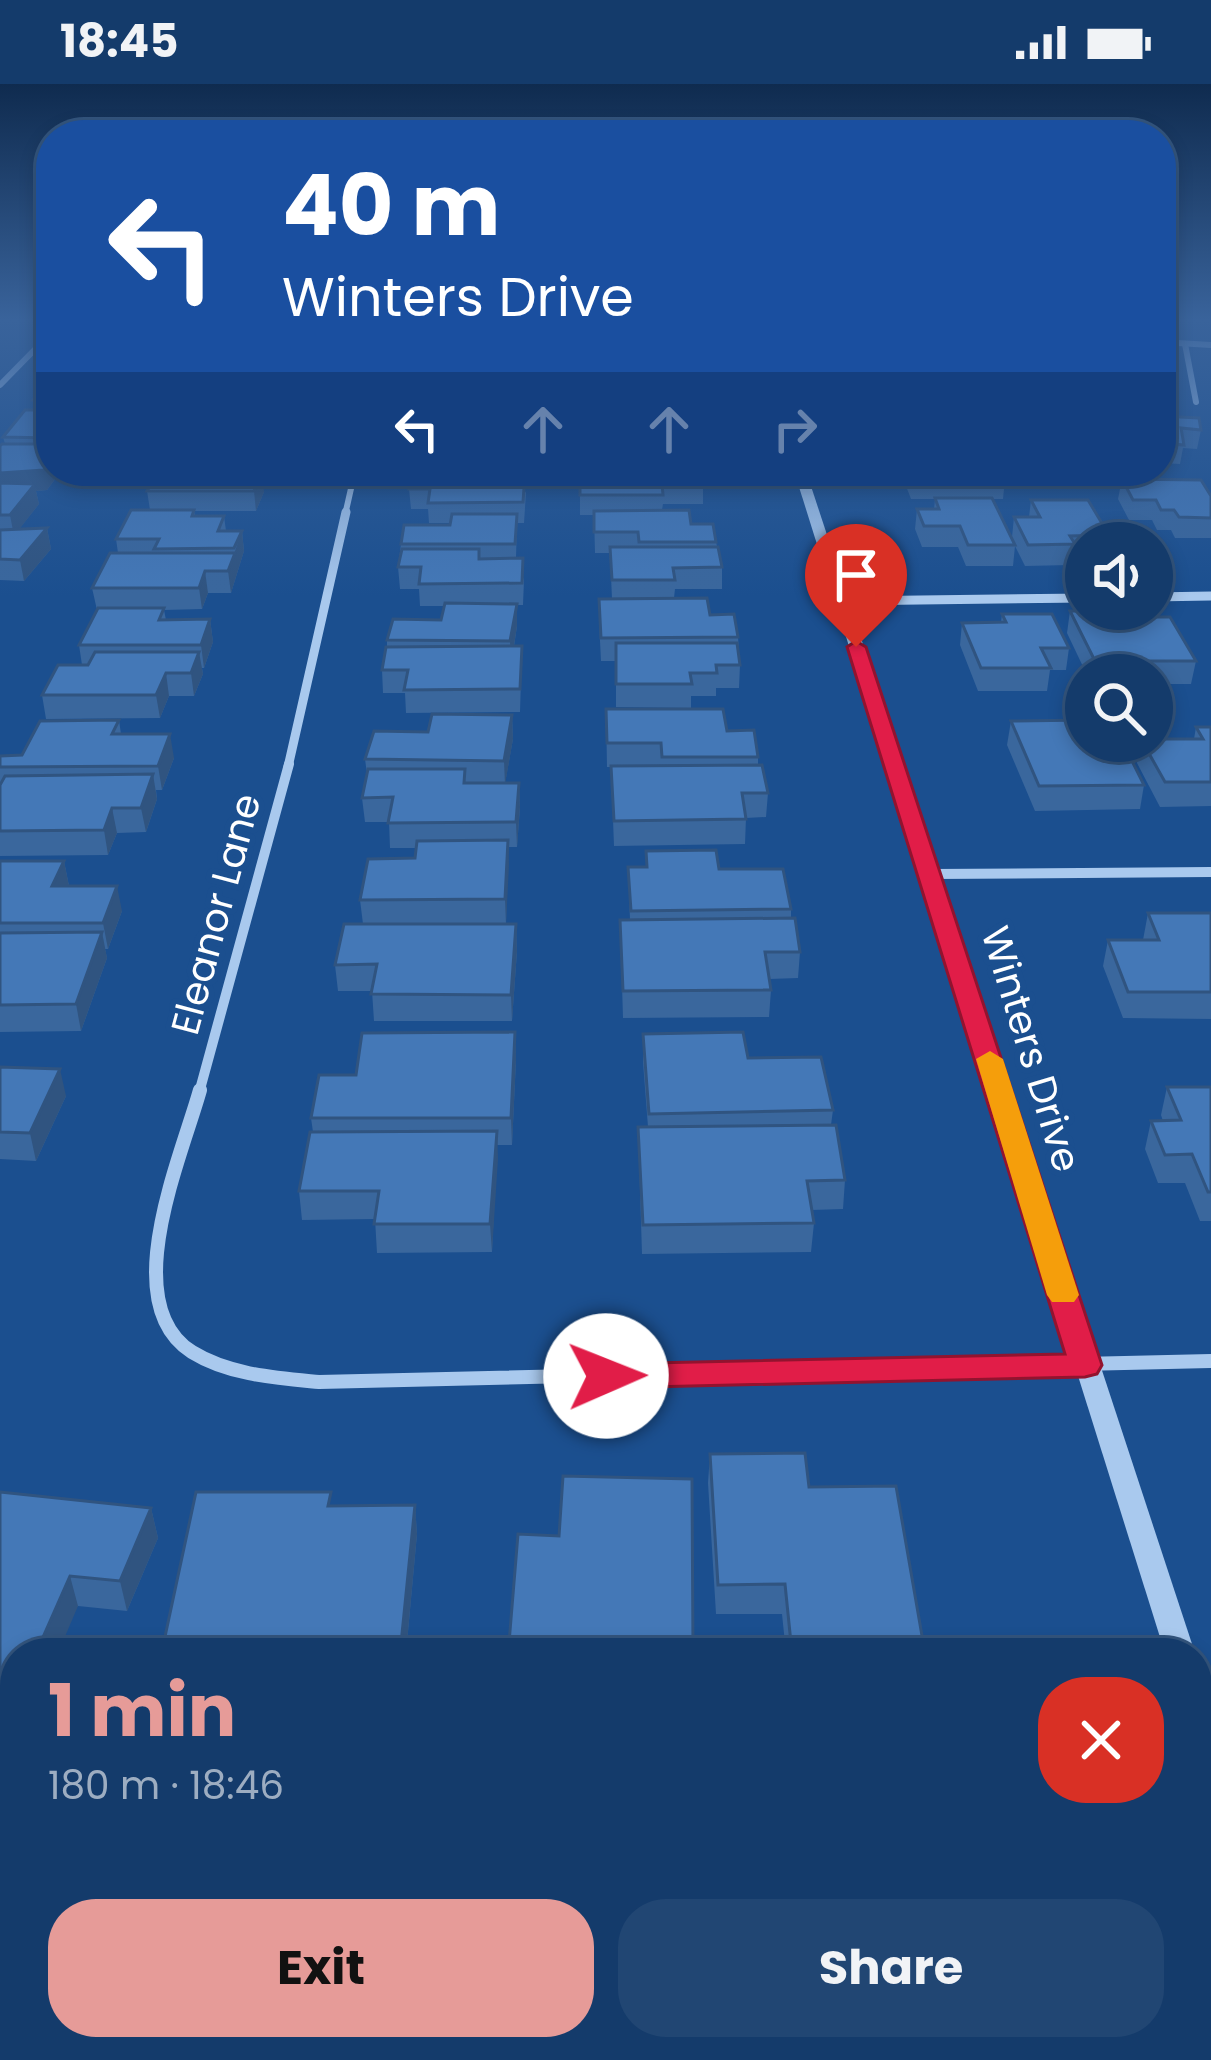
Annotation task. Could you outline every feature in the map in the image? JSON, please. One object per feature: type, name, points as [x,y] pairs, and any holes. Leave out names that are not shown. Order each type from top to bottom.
[{"type":"street","name":"Eleanor Lane","points":[[352,486],[298,725],[161,1233],[154,1293],[171,1337],[200,1357],[250,1375],[319,1382],[1085,1365]]},
{"type":"street","name":"Winters Drive","points":[[805,486],[1175,1638]]},
{"type":"street","points":[[1173,597],[1211,596]]},
{"type":"street","points":[[842,601],[1065,598]]},
{"type":"street","points":[[932,874],[1211,872]]},
{"type":"street","points":[[1085,1365],[1211,1361]]},
{"type":"building","points":[[24,411],[36,411],[36,438],[3,437]]},
{"type":"building","points":[[1176,417],[1199,418],[1201,430],[1181,428],[1184,445],[1176,444]]},
{"type":"building","points":[[36,444],[36,471],[0,473],[0,446]]},
{"type":"building","points":[[1176,480],[1201,480],[1211,496],[1211,518],[1179,517],[1174,510],[1161,510],[1156,500],[1133,500],[1126,486],[1176,486]]},
{"type":"building","points":[[0,483],[35,484],[10,515],[0,515]]},
{"type":"building","points":[[150,486],[256,486],[254,491],[147,491]]},
{"type":"building","points":[[524,486],[523,502],[428,503],[430,489],[409,489]]},
{"type":"building","points":[[580,486],[662,486],[663,495],[580,495]]},
{"type":"building","points":[[935,498],[992,498],[1015,545],[968,545],[960,526],[924,526],[917,509],[939,509]]},
{"type":"building","points":[[1031,500],[1088,500],[1101,522],[1065,522],[1065,544],[1028,545],[1014,517],[1040,517]]},
{"type":"building","points":[[131,510],[194,510],[192,516],[224,516],[218,531],[242,531],[234,548],[154,549],[159,539],[116,539]]},
{"type":"building","points":[[689,510],[691,524],[713,524],[716,542],[639,542],[638,532],[594,532],[594,511]]},
{"type":"building","points":[[452,514],[517,514],[515,544],[401,544],[404,525],[450,525]]},
{"type":"building","points":[[47,528],[20,560],[0,559],[0,530]]},
{"type":"building","points":[[610,547],[718,547],[722,567],[673,568],[675,580],[612,580]]},
{"type":"building","points":[[402,549],[479,549],[479,559],[523,558],[522,583],[419,584],[421,567],[398,567]]},
{"type":"building","points":[[110,553],[235,553],[228,571],[205,571],[199,588],[92,588]]},
{"type":"building","points":[[707,598],[710,615],[734,614],[738,637],[601,638],[599,599]]},
{"type":"building","points":[[445,603],[517,604],[510,641],[387,640],[393,619],[441,620]]},
{"type":"building","points":[[98,608],[164,608],[159,620],[210,619],[201,645],[79,645]]},
{"type":"building","points":[[1002,614],[1052,614],[1069,648],[1041,648],[1051,668],[981,668],[962,623],[1006,622]]},
{"type":"building","points":[[1173,622],[1196,661],[1173,661],[1173,654],[1092,654],[1080,630],[1173,630]]},
{"type":"building","points":[[616,643],[737,643],[740,665],[716,665],[717,673],[690,673],[692,684],[616,684]]},
{"type":"building","points":[[522,646],[520,689],[404,690],[408,670],[382,670],[386,647]]},
{"type":"building","points":[[95,652],[199,652],[191,673],[166,673],[156,695],[42,695],[58,665],[88,665]]},
{"type":"building","points":[[606,709],[723,709],[727,731],[754,730],[758,757],[662,757],[661,743],[607,743]]},
{"type":"building","points":[[432,714],[512,715],[504,761],[365,759],[374,731],[428,732]]},
{"type":"building","points":[[119,720],[112,734],[170,734],[158,766],[0,767],[0,756],[22,755],[40,721]]},
{"type":"building","points":[[1065,720],[1065,762],[1132,762],[1144,785],[1039,786],[1011,721]]},
{"type":"building","points":[[1196,727],[1211,727],[1211,782],[1165,782],[1154,762],[1173,762],[1173,739],[1203,739]]},
{"type":"building","points":[[762,765],[768,793],[742,793],[746,819],[614,821],[611,766]]},
{"type":"building","points":[[368,769],[465,769],[464,783],[519,783],[516,822],[388,823],[393,797],[362,798]]},
{"type":"building","points":[[153,774],[141,808],[112,808],[104,830],[0,831],[0,785],[5,776]]},
{"type":"building","points":[[508,840],[505,899],[360,900],[368,859],[415,858],[417,841]]},
{"type":"building","points":[[716,850],[719,869],[783,869],[791,909],[631,911],[628,867],[647,867],[646,851]]},
{"type":"building","points":[[0,861],[64,861],[52,886],[117,886],[103,923],[0,923]]},
{"type":"building","points":[[1148,913],[1211,913],[1211,992],[1128,992],[1108,940],[1159,940]]},
{"type":"building","points":[[795,918],[800,952],[765,952],[771,990],[623,991],[620,920]]},
{"type":"building","points":[[344,924],[516,924],[511,995],[371,994],[377,964],[335,965]]},
{"type":"building","points":[[102,932],[76,1004],[0,1005],[0,933]]},
{"type":"building","points":[[515,1032],[511,1118],[311,1118],[319,1075],[356,1075],[362,1033]]},
{"type":"building","points":[[743,1032],[748,1058],[821,1057],[833,1110],[649,1114],[643,1034]]},
{"type":"building","points":[[0,1067],[60,1069],[30,1133],[0,1132]]},
{"type":"building","points":[[1167,1087],[1211,1087],[1211,1192],[1192,1154],[1165,1155],[1151,1121],[1181,1120]]},
{"type":"building","points":[[836,1125],[845,1180],[807,1181],[814,1223],[643,1225],[638,1127]]},
{"type":"building","points":[[497,1131],[490,1224],[374,1224],[379,1191],[299,1191],[310,1132]]},
{"type":"building","points":[[805,1453],[809,1487],[896,1486],[922,1638],[790,1638],[785,1584],[718,1585],[710,1454]]},
{"type":"building","points":[[563,1476],[692,1479],[693,1638],[509,1638],[518,1534],[559,1536]]},
{"type":"building","points":[[0,1492],[151,1508],[120,1581],[70,1576],[43,1638],[0,1638]]},
{"type":"building","points":[[196,1492],[331,1492],[328,1506],[415,1505],[402,1638],[165,1638]]},
{"type":"slow traffic","points":[[990,1059],[1063,1295]]},
{"type":"route","points":[[606,1376],[1085,1365],[856,647]]}]
